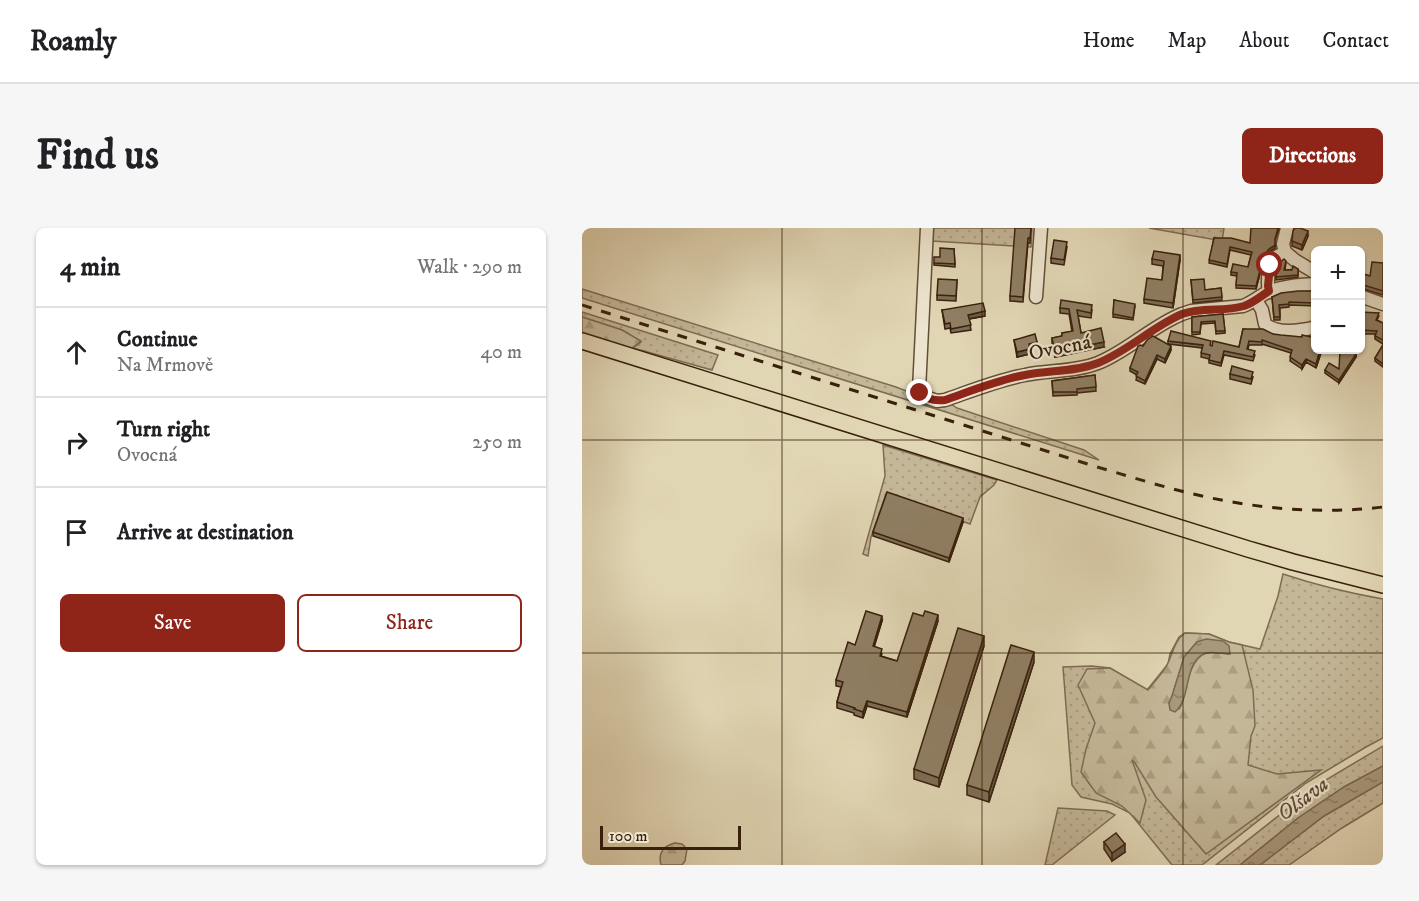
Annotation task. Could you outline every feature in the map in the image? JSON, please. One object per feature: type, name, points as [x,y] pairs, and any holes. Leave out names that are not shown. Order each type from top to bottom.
[{"type":"main road","points":[[582,341],[1248,549],[1383,585]]},
{"type":"street","name":"Ovocná","points":[[927,228],[919,390],[923,396],[937,401],[1007,379],[1092,365],[1119,352],[1182,314],[1191,311],[1238,307],[1256,300]]},
{"type":"street","points":[[1036,297],[1041,228]]},
{"type":"street","points":[[1287,228],[1283,244],[1285,252],[1311,270]]},
{"type":"street","points":[[1269,291],[1271,263],[1274,258],[1285,252]]},
{"type":"street","points":[[1311,285],[1269,291],[1256,300],[1262,310],[1265,324],[1270,328],[1291,332],[1311,328]]},
{"type":"street","points":[[1365,298],[1383,304]]},
{"type":"green space","points":[[932,228],[1032,228],[1031,247],[932,241]]},
{"type":"green space","points":[[1149,228],[1224,228],[1222,241]]},
{"type":"green space","points":[[582,289],[896,387],[942,405],[948,402],[957,408],[1084,450],[1099,460],[582,298]]},
{"type":"green space","points":[[582,312],[718,355],[712,370],[633,348],[641,342],[622,330],[582,317]]},
{"type":"green space","points":[[582,317],[622,330],[641,341],[632,348],[582,332]]},
{"type":"green space","points":[[883,445],[997,480],[980,497],[970,524],[886,494],[871,537],[868,556],[863,554],[885,476]]},
{"type":"green space","points":[[1283,574],[1383,599],[1383,738],[1306,783],[1202,865],[1172,865],[1130,813],[1112,804],[1081,797],[1072,785],[1063,667],[1110,668],[1147,690],[1168,664],[1170,654],[1179,637],[1185,633],[1209,634],[1229,642],[1260,649]]},
{"type":"green space","points":[[1185,633],[1209,634],[1242,645],[1253,690],[1255,726],[1251,736],[1248,765],[1277,774],[1321,770],[1206,854],[1156,797],[1132,760],[1146,800],[1140,823],[1122,806],[1096,793],[1081,772],[1095,723],[1078,685],[1087,669],[1110,668],[1148,690],[1166,666]],"holes":[[[1197,642],[1230,654],[1211,652],[1200,656],[1192,668],[1179,709],[1169,703],[1184,657]]]},
{"type":"green space","points":[[1383,746],[1383,766],[1344,787],[1298,818],[1240,865],[1216,865],[1319,784]]},
{"type":"green space","points":[[1383,782],[1383,803],[1289,865],[1260,865],[1324,816]]},
{"type":"green space","points":[[1058,808],[1107,811],[1115,815],[1052,865],[1045,865]]},
{"type":"green space","points":[[675,843],[682,844],[687,849],[685,861],[682,865],[661,865],[662,851]]},
{"type":"water","points":[[1206,639],[1223,641],[1229,646],[1230,654],[1208,652],[1199,657],[1191,671],[1180,706],[1175,712],[1170,710],[1169,703],[1184,657],[1197,642]]},
{"type":"water","points":[[1383,766],[1383,782],[1324,816],[1260,865],[1240,865],[1298,818],[1344,787]]},
{"type":"building","points":[[1015,228],[1031,228],[1030,238],[1028,238],[1023,297],[1010,296]]},
{"type":"building","points":[[1251,228],[1278,228],[1275,245],[1264,255],[1256,286],[1236,285],[1237,273],[1231,272],[1233,264],[1248,267],[1252,252],[1230,247],[1227,264],[1209,260],[1214,238],[1231,238],[1250,243]]},
{"type":"building","points":[[1295,228],[1308,231],[1302,245],[1292,241]]},
{"type":"building","points":[[1054,240],[1067,242],[1064,260],[1051,258]]},
{"type":"building","points":[[940,248],[954,249],[955,264],[934,263],[934,257],[940,257]]},
{"type":"building","points":[[1154,251],[1180,255],[1173,303],[1144,299],[1147,278],[1162,280],[1164,261],[1152,259]]},
{"type":"building","points":[[1284,259],[1286,261],[1284,270],[1292,270],[1293,266],[1298,269],[1298,275],[1276,277],[1278,264]]},
{"type":"building","points":[[1372,262],[1383,263],[1383,291],[1365,286],[1365,274],[1370,276]]},
{"type":"building","points":[[938,279],[957,280],[956,296],[937,295]]},
{"type":"building","points":[[1204,279],[1205,290],[1221,288],[1222,297],[1193,300],[1191,280]]},
{"type":"building","points":[[1311,291],[1311,303],[1289,302],[1289,304],[1279,305],[1280,317],[1274,317],[1272,297],[1281,293]]},
{"type":"building","points":[[1061,300],[1092,305],[1091,313],[1077,310],[1081,333],[1101,328],[1104,342],[1055,352],[1052,338],[1073,331],[1069,309],[1060,308]]},
{"type":"building","points":[[1114,300],[1135,304],[1133,318],[1113,314]]},
{"type":"building","points":[[983,303],[985,311],[968,315],[971,325],[951,329],[950,323],[945,324],[942,310]]},
{"type":"building","points":[[1365,312],[1379,313],[1376,320],[1383,323],[1383,340],[1375,336],[1377,331],[1365,330]]},
{"type":"building","points":[[1223,314],[1225,331],[1216,331],[1215,321],[1201,322],[1200,332],[1192,332],[1192,317]]},
{"type":"building","points":[[1243,329],[1263,329],[1273,334],[1311,337],[1311,354],[1319,354],[1316,364],[1306,359],[1302,365],[1290,357],[1292,350],[1262,340],[1262,342],[1249,341],[1247,349],[1255,351],[1253,357],[1224,351],[1221,363],[1209,360],[1210,355],[1201,353],[1203,345],[1168,341],[1171,331],[1211,341],[1212,346],[1213,341],[1239,347]]},
{"type":"building","points":[[1035,334],[1037,342],[1029,344],[1030,349],[1017,352],[1014,340]]},
{"type":"building","points":[[1153,336],[1171,346],[1165,359],[1157,355],[1145,381],[1136,376],[1138,372],[1130,368],[1138,346],[1143,346]]},
{"type":"building","points":[[1383,345],[1383,364],[1375,358]]},
{"type":"building","points":[[1340,354],[1356,354],[1339,380],[1325,370],[1329,363],[1339,369]]},
{"type":"building","points":[[1232,366],[1253,372],[1251,379],[1230,374]]},
{"type":"building","points":[[1095,375],[1096,387],[1077,389],[1077,392],[1053,392],[1052,381]]},
{"type":"building","points":[[887,492],[963,518],[949,558],[873,532]]},
{"type":"building","points":[[866,611],[882,616],[873,646],[882,649],[880,656],[897,661],[913,613],[923,616],[925,611],[938,615],[907,712],[867,701],[863,712],[837,702],[843,682],[836,680],[848,642],[855,645]]},
{"type":"building","points":[[958,628],[984,636],[939,778],[914,769]]},
{"type":"building","points":[[1011,645],[1034,652],[989,792],[967,785]]},
{"type":"building","points":[[1116,833],[1125,844],[1112,853],[1104,842]]},
{"type":"railway","points":[[582,305],[1097,467],[1181,491],[1256,506],[1307,510],[1383,507]]},
{"type":"route","points":[[920,393],[937,401],[945,400],[1007,379],[1098,363],[1182,314],[1249,304],[1269,291],[1270,265]]},
{"type":"water label","name":"Olšava","points":[[1303,799]]}]
